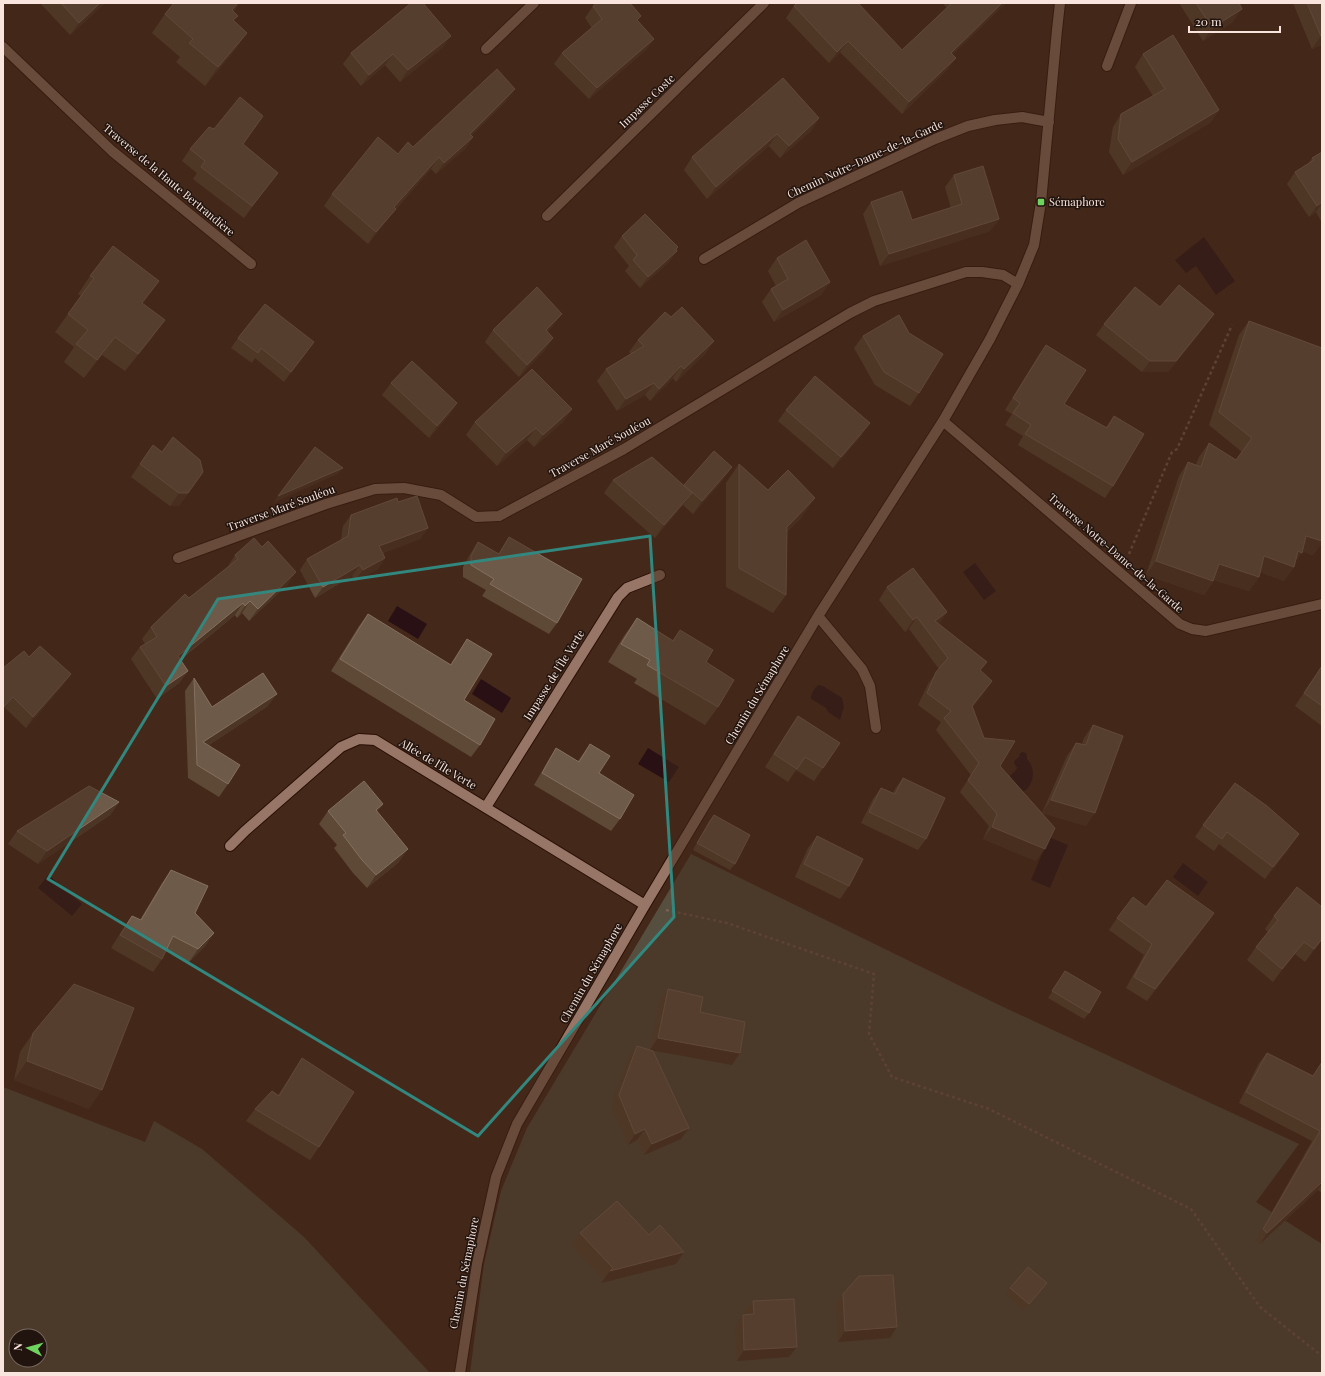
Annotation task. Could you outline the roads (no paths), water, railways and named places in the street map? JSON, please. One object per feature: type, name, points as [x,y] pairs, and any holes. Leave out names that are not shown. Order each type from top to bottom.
[{"type":"street","points":[[486,49],[534,3]]},
{"type":"street","name":"Impasse Coste","points":[[547,216],[764,3]]},
{"type":"street","points":[[943,421],[990,339],[1018,284],[1034,245],[1041,202],[1056,30],[1060,3]]},
{"type":"street","points":[[1107,66],[1131,3]]},
{"type":"street","name":"Traverse de la Haute Bertrandière","points":[[3,47],[112,151],[251,264]]},
{"type":"street","name":"Chemin Notre-Dame-de-la-Garde","points":[[704,259],[798,203],[935,138],[968,126],[996,120],[1022,117],[1049,122]]},
{"type":"street","name":"Traverse Maré Souléou","points":[[178,558],[326,504],[375,489],[404,488],[441,495],[476,517],[499,516],[624,450],[796,345],[850,313],[874,301],[966,272],[982,272],[1003,275],[1018,284]]},
{"type":"street","name":"Traverse Notre-Dame-de-la-Garde","points":[[943,421],[1180,624],[1192,629],[1206,631],[1322,604]]},
{"type":"street","name":"Chemin du Sémaphore","points":[[460,1373],[477,1264],[496,1177],[517,1124],[645,905],[818,616],[943,421]]},
{"type":"street","name":"Impasse de l'Île Verte","points":[[486,807],[618,596],[627,588],[660,575]]},
{"type":"street","points":[[818,616],[862,669],[870,686],[876,728]]},
{"type":"street","name":"Allée de l'Île Verte","points":[[230,846],[245,831],[341,747],[359,739],[375,740],[645,905]]},
{"type":"place","name":"Sémaphore","points":[[1041,202]]}]
